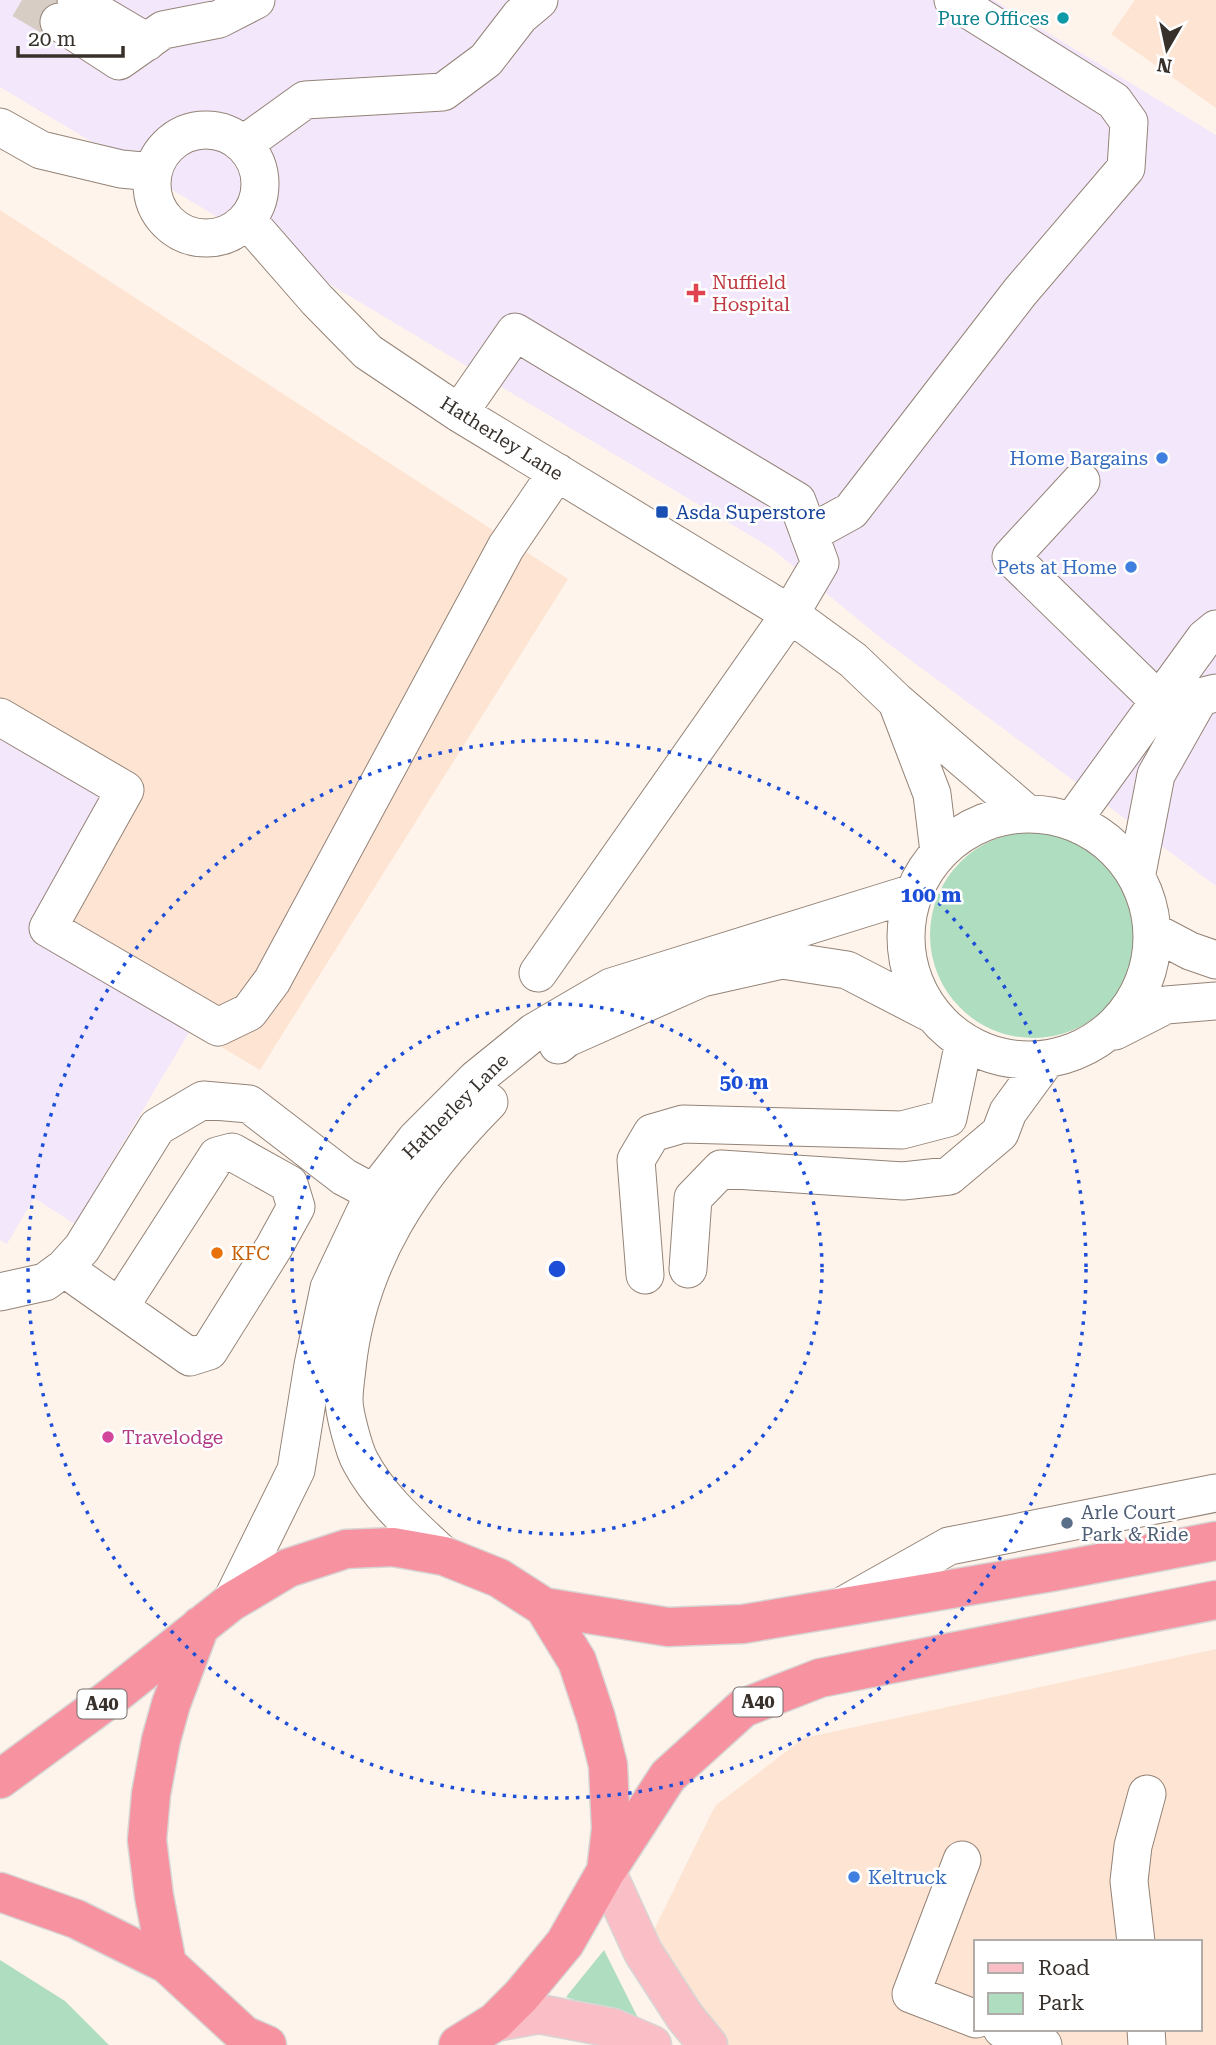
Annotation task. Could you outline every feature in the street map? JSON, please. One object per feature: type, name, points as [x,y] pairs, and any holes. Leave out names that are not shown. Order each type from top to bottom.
[{"type":"highway","points":[[166,1964],[147,1840],[151,1794],[171,1704],[201,1624],[230,1602],[288,1568],[346,1549],[393,1547],[444,1556],[499,1578],[544,1606],[668,1627],[743,1624],[1025,1577],[1216,1541]]},
{"type":"highway","name":"A40","points":[[606,1871],[668,1776],[743,1708],[820,1678],[1216,1600]]},
{"type":"highway","points":[[458,2045],[495,2022],[521,1996],[565,1943],[606,1871],[611,1829],[608,1765],[577,1661],[544,1606]]},
{"type":"highway","name":"A40","points":[[0,1779],[109,1699],[201,1624]]},
{"type":"highway","points":[[0,1892],[76,1919],[166,1964],[244,2035],[267,2045]]},
{"type":"main road","points":[[606,1871],[643,1952],[685,2017],[708,2045]]},
{"type":"main road","points":[[495,2022],[539,2014],[613,2028],[652,2045]]},
{"type":"street","points":[[118,0],[155,36]]},
{"type":"street","points":[[68,11],[119,61],[155,36],[219,19],[256,0]]},
{"type":"street","points":[[809,534],[851,511],[1020,292],[1126,168],[1129,122],[1114,101],[953,0]]},
{"type":"street","points":[[244,144],[305,100],[443,92],[486,60],[522,5]]},
{"type":"street","points":[[0,127],[41,150],[121,169],[153,172]]},
{"type":"street","points":[[209,129],[228,133],[244,144],[256,161],[261,182],[258,203],[247,220],[233,232],[216,238],[199,238],[181,233],[167,222],[157,207],[152,190],[153,172],[160,154],[174,140],[190,132],[209,129]]},
{"type":"street","name":"Hatherley Lane","points":[[247,220],[317,300],[368,352],[459,413],[790,614],[853,660],[896,701],[1025,812]]},
{"type":"street","points":[[459,413],[515,331],[797,501],[820,563],[790,614],[538,973]]},
{"type":"street","points":[[0,717],[125,790],[48,928],[218,1027],[249,1012],[272,981],[506,547],[557,472]]},
{"type":"street","points":[[1081,481],[1011,557],[1159,701]]},
{"type":"street","points":[[1073,820],[1205,638],[1216,629]]},
{"type":"street","points":[[1137,873],[1156,775],[1208,695]]},
{"type":"street","name":"Hatherley Lane","points":[[896,701],[932,794],[939,852]]},
{"type":"street","points":[[1102,1037],[1131,1009],[1149,972],[1154,932],[1149,902],[1137,873],[1109,842],[1073,820],[1050,814],[1025,812],[993,818],[964,831],[939,852],[924,871],[913,893],[906,925],[907,957],[916,988],[934,1015],[964,1042],[1003,1058],[1046,1060],[1076,1052],[1166,1005],[1216,1001]]},
{"type":"street","name":"Hatherley Lane","points":[[230,1602],[296,1470],[329,1288],[374,1193],[416,1139],[476,1079],[534,1032],[611,987],[913,893]]},
{"type":"street","points":[[1154,932],[1190,951],[1216,960]]},
{"type":"street","name":"Hatherley Lane","points":[[444,1556],[392,1507],[359,1460],[344,1402],[351,1332],[370,1270],[400,1212],[456,1135],[500,1090],[566,1038],[702,978],[782,960],[847,970],[934,1015]]},
{"type":"street","points":[[645,1275],[636,1160],[652,1133],[683,1124],[902,1130],[948,1118],[964,1042]]},
{"type":"street","points":[[688,1269],[693,1198],[721,1169],[903,1181],[949,1176],[1000,1133],[1008,1112],[1046,1060]]},
{"type":"street","points":[[0,1292],[45,1282],[64,1268],[82,1248],[157,1127],[203,1100],[248,1104],[344,1177],[374,1193]]},
{"type":"street","points":[[64,1268],[190,1357],[209,1351],[296,1207],[289,1184],[232,1152],[217,1156],[130,1290],[122,1307]]},
{"type":"street","points":[[837,1609],[949,1546],[1216,1493]]},
{"type":"street","points":[[1136,1940],[1129,1881],[1133,1846],[1146,1794]]},
{"type":"street","points":[[962,1860],[911,1994],[974,2019]]},
{"type":"street","points":[[207,2003],[234,2045]]},
{"type":"street","points":[[1007,2031],[1043,2045]]},
{"type":"shaded area","points":[[0,0],[994,0],[1216,135],[1216,886],[882,639],[771,548],[0,87]]},
{"type":"shaded area","points":[[1135,0],[1216,0],[1216,108],[1111,34]]},
{"type":"shaded area","points":[[0,210],[568,579],[260,1070],[33,935],[121,777],[0,702]]},
{"type":"shaded area","points":[[0,739],[107,801],[191,1029],[75,1224],[34,1198],[7,1244],[0,1240]]},
{"type":"shaded area","points":[[1216,1649],[1216,2045],[708,2045],[643,1952],[715,1806],[804,1738]]},
{"type":"green space","points":[[1033,832],[1073,839],[1106,862],[1129,895],[1136,935],[1129,975],[1106,1008],[1073,1031],[1033,1038],[993,1031],[960,1008],[937,975],[930,935],[937,895],[960,862],[993,839]]},
{"type":"green space","points":[[604,1950],[641,2024],[566,1997]]},
{"type":"green space","points":[[0,1960],[65,2001],[109,2045],[0,2045]]},
{"type":"tunnel","points":[[22,0],[59,22]]},
{"type":"place","name":"Pure Offices","points":[[1063,18]]},
{"type":"place","name":"Nuffield Hospital","points":[[696,293]]},
{"type":"place","name":"Home Bargains","points":[[1162,458]]},
{"type":"place","name":"Asda Superstore","points":[[662,512]]},
{"type":"place","name":"Pets at Home","points":[[1131,567]]},
{"type":"place","name":"KFC","points":[[217,1253]]},
{"type":"place","name":"Travelodge","points":[[108,1437]]},
{"type":"place","name":"Arle Court Park & Ride","points":[[1067,1523]]},
{"type":"place","name":"Keltruck","points":[[854,1877]]}]
